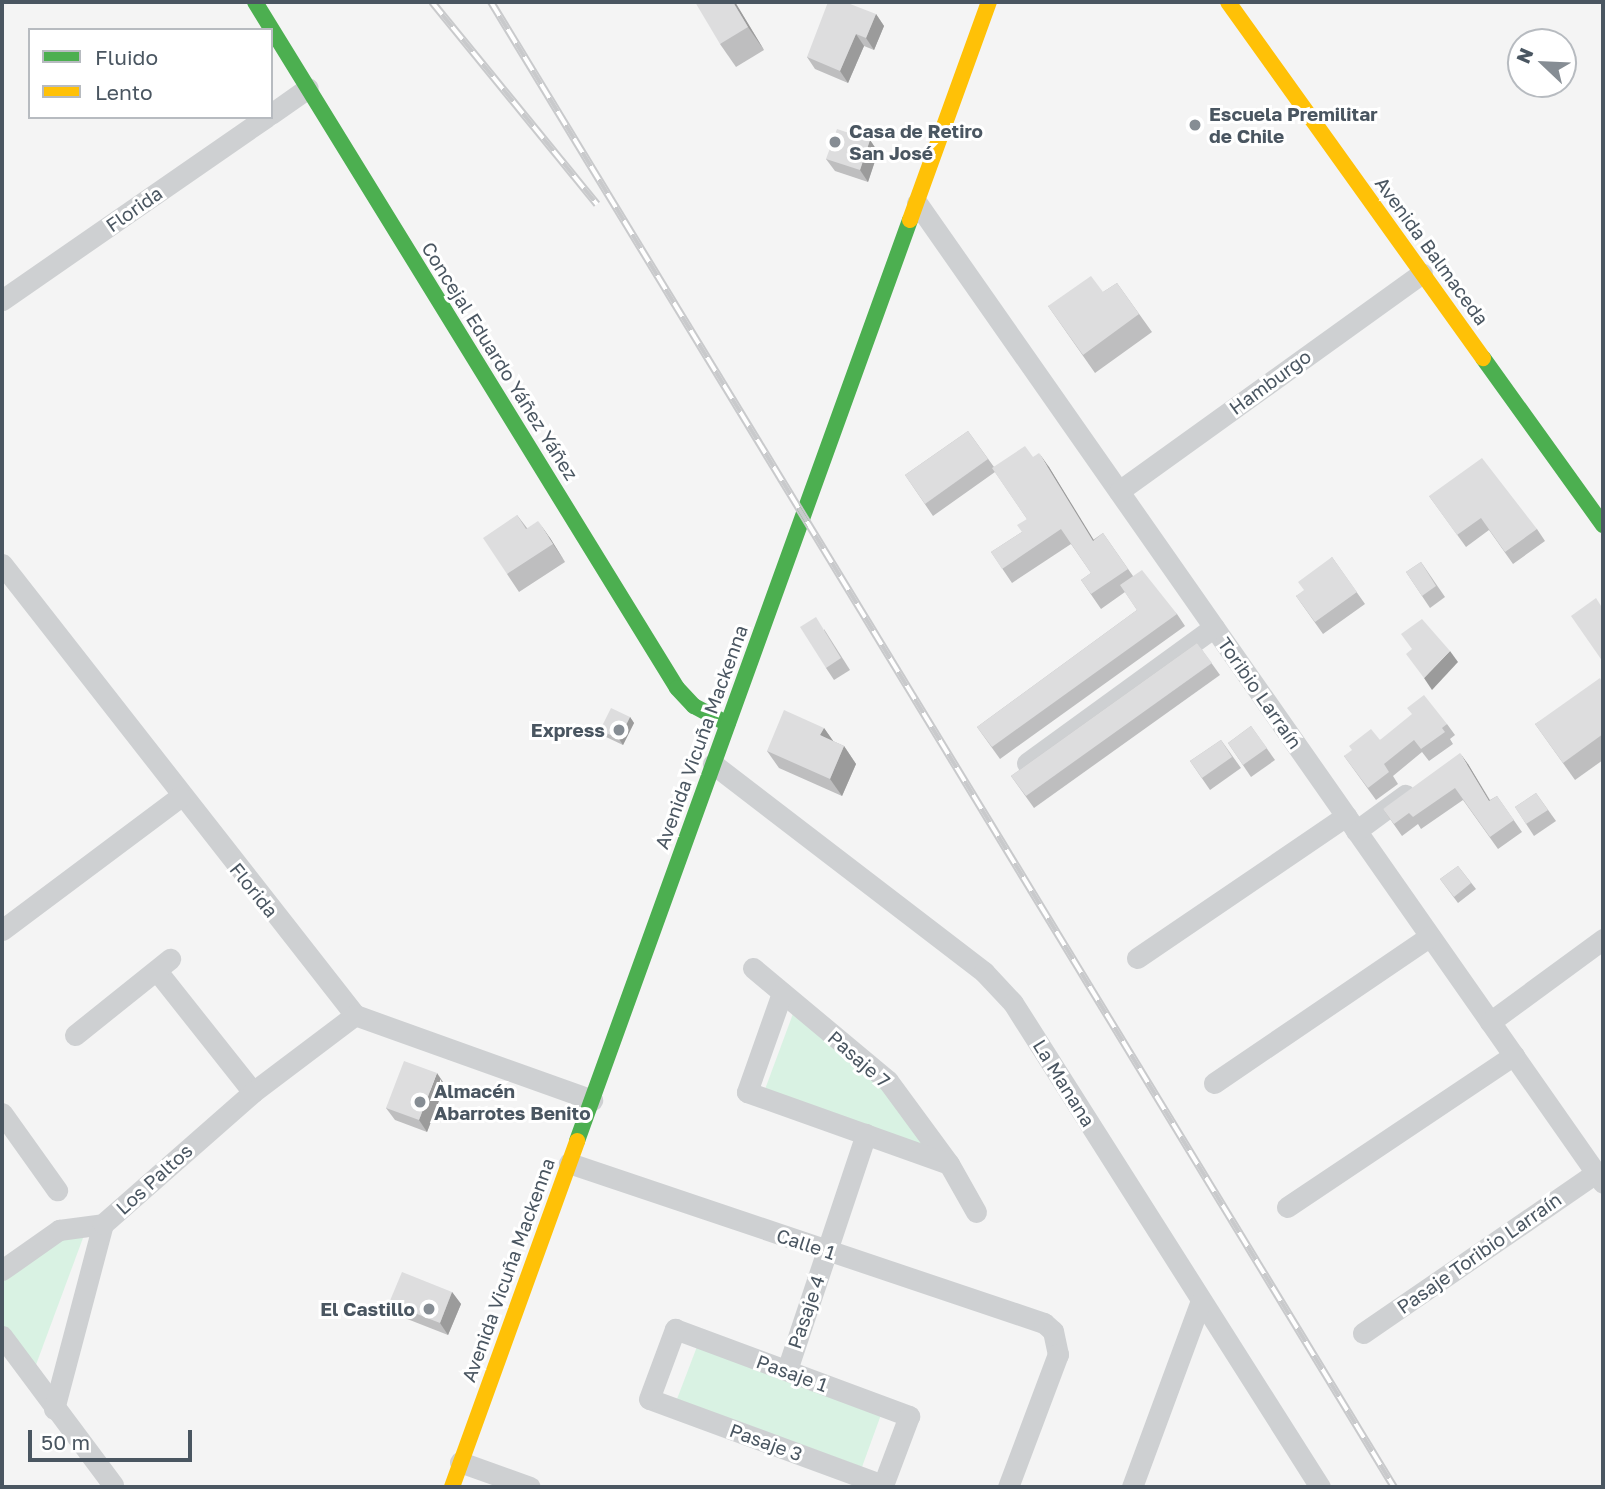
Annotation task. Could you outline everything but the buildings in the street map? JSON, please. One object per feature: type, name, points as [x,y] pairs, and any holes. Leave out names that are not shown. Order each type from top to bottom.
[{"type":"main road","name":"Concejal Eduardo Yáñez Yáñez","points":[[255,2],[271,28]]},
{"type":"main road","name":"Avenida Vicuña Mackenna","points":[[452,1487],[989,2]]},
{"type":"main road","name":"Avenida Balmaceda","points":[[1228,2],[1603,525]]},
{"type":"main road","name":"Concejal Eduardo Yáñez Yáñez","points":[[273,31],[677,688],[694,706],[728,724]]},
{"type":"street","points":[[273,113],[308,88]]},
{"type":"street","name":"Florida","points":[[2,300],[263,119]]},
{"type":"street","name":"Toribio Larraín","points":[[917,203],[1599,1178]]},
{"type":"street","name":"Hamburgo","points":[[1119,491],[1422,273]]},
{"type":"street","name":"Florida","points":[[2,564],[180,797],[355,1015]]},
{"type":"street","points":[[1027,763],[1214,628]]},
{"type":"street","name":"La Manana","points":[[713,764],[1000,988],[1024,1019],[1200,1303],[1320,1487]]},
{"type":"street","points":[[1137,958],[1351,823],[1418,785]]},
{"type":"street","points":[[2,930],[180,797]]},
{"type":"street","points":[[1214,1083],[1430,936]]},
{"type":"street","points":[[1490,1022],[1603,939]]},
{"type":"street","points":[[75,1035],[164,965],[253,1092]]},
{"type":"street","name":"Pasaje 7","points":[[753,968],[888,1081],[949,1164],[976,1212]]},
{"type":"street","points":[[782,993],[747,1092],[949,1164]]},
{"type":"street","points":[[355,1015],[592,1100]]},
{"type":"street","name":"Los Paltos","points":[[54,1409],[103,1224],[253,1092],[355,1015]]},
{"type":"street","points":[[1287,1207],[1514,1055]]},
{"type":"street","points":[[2,1113],[57,1190]]},
{"type":"street","name":"Pasaje 4","points":[[787,1370],[866,1134]]},
{"type":"street","name":"Calle 1","points":[[569,1163],[1044,1323],[1053,1331],[1058,1354],[1008,1487]]},
{"type":"street","name":"Pasaje Toribio Larraín","points":[[1363,1333],[1599,1178]]},
{"type":"street","points":[[2,1270],[59,1230],[103,1224]]},
{"type":"street","points":[[1132,1487],[1200,1303]]},
{"type":"street","name":"Pasaje 1","points":[[649,1399],[675,1329],[787,1370],[909,1416],[883,1485]]},
{"type":"street","points":[[2,1336],[113,1485]]},
{"type":"street","name":"Pasaje 3","points":[[649,1399],[883,1485]]},
{"type":"street","points":[[460,1462],[530,1487]]},
{"type":"green space","points":[[794,1011],[880,1083],[931,1152],[764,1092]]},
{"type":"green space","points":[[67,1234],[83,1238],[30,1381],[2,1344],[2,1281]]},
{"type":"green space","points":[[698,1344],[882,1412],[862,1467],[677,1399]]},
{"type":"railway","points":[[432,2],[597,204]]},
{"type":"railway","points":[[491,2],[1394,1487]]},
{"type":"traffic: fast","points":[[255,2],[271,28]]},
{"type":"traffic: fast","points":[[273,31],[677,688],[694,706],[728,724]]},
{"type":"traffic: fast","points":[[577,1141],[910,220]]},
{"type":"traffic: fast","points":[[1483,358],[1603,525]]},
{"type":"traffic: slow","points":[[910,220],[989,2]]},
{"type":"traffic: slow","points":[[1228,2],[1483,358]]},
{"type":"traffic: slow","points":[[452,1487],[577,1141]]},
{"type":"place","name":"Escuela Premilitar de Chile","points":[[1195,125]]},
{"type":"place","name":"Casa de Retiro San José","points":[[835,142]]},
{"type":"place","name":"Express","points":[[619,730]]},
{"type":"place","name":"Almacén Abarrotes Benito","points":[[420,1102]]},
{"type":"place","name":"El Castillo","points":[[429,1309]]}]
